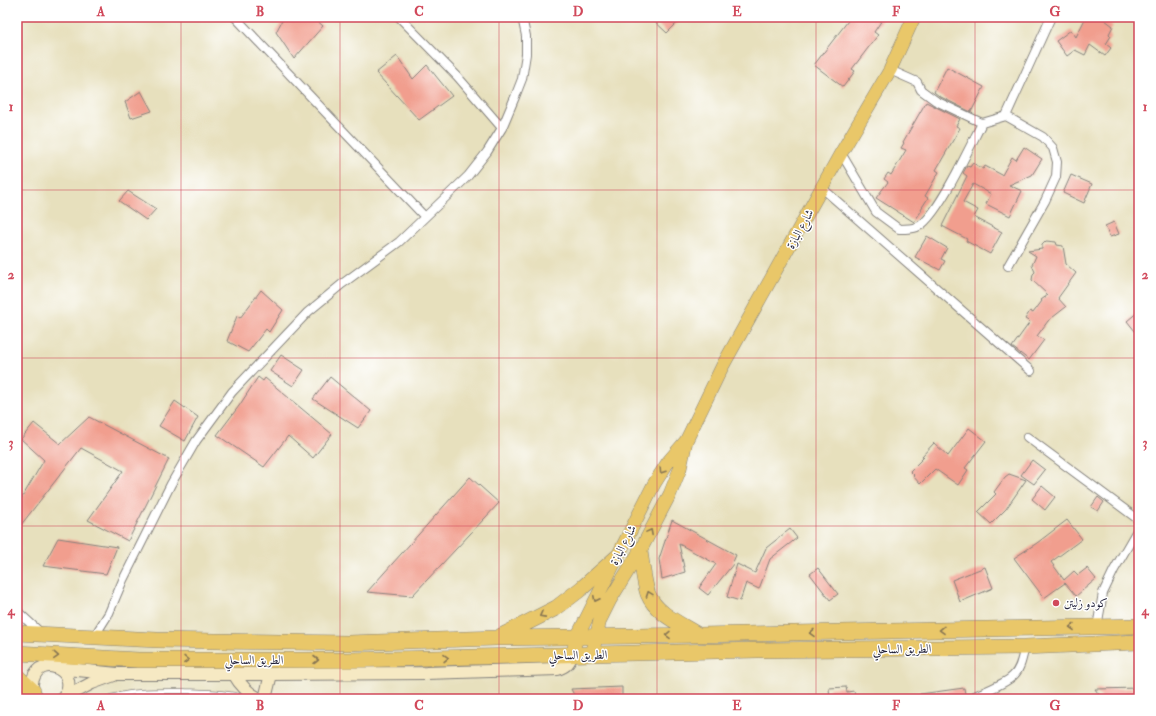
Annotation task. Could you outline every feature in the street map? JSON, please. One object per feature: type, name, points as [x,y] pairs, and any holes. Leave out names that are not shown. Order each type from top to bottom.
[{"type":"highway","points":[[640,551],[648,593],[653,604],[661,612],[699,635]]},
{"type":"highway","points":[[497,638],[556,608],[582,588],[617,557]]},
{"type":"highway","name":"الطريق الساحلي","points":[[17,633],[157,640],[348,643],[497,638],[1139,626]]},
{"type":"highway","name":"الطريق الساحلي","points":[[17,653],[138,660],[347,660],[758,650],[1025,647],[1139,642]]},
{"type":"highway","points":[[17,676],[35,695]]},
{"type":"main road","name":"شارع البازة","points":[[592,655],[595,636],[600,620],[610,600],[640,551],[670,494],[680,469],[686,441],[722,367],[841,153],[890,70],[914,17]]},
{"type":"main road","name":"شارع البازة","points":[[572,655],[577,637],[654,484],[668,462],[686,441]]},
{"type":"street","points":[[235,17],[425,217]]},
{"type":"street","points":[[399,17],[457,76],[502,128]]},
{"type":"street","points":[[94,637],[109,612],[123,580],[171,484],[196,441],[232,392],[308,312],[342,284],[399,242],[468,176],[487,152],[502,128],[516,97],[522,79],[526,54],[526,36],[522,17]]},
{"type":"street","points":[[1006,116],[1051,17]]},
{"type":"street","points":[[890,70],[917,82],[921,90],[936,101],[982,123],[1006,116],[1043,137],[1053,148],[1057,162],[1056,177],[1045,201],[1008,266]]},
{"type":"street","points":[[841,153],[876,212],[899,229],[917,227],[928,220],[938,206],[982,123]]},
{"type":"street","points":[[822,188],[1031,371]]},
{"type":"street","points":[[1027,437],[1139,520]]},
{"type":"street","points":[[1097,627],[1103,593],[1114,570],[1139,527]]},
{"type":"street","points":[[17,611],[43,634]]},
{"type":"street","points":[[968,699],[1013,676],[1020,665],[1025,647]]},
{"type":"street","points":[[35,695],[32,680],[37,671],[47,666],[117,674],[397,674],[558,669],[564,667],[569,662],[572,655]]},
{"type":"street","points":[[58,668],[65,674],[69,684],[68,689],[62,698]]},
{"type":"street","points":[[62,698],[92,683],[117,674]]},
{"type":"street","points":[[234,674],[241,685],[259,699]]},
{"type":"street","points":[[264,699],[271,674]]},
{"type":"lane","points":[[104,699],[129,693],[150,691],[223,692],[253,699]]},
{"type":"building","points":[[284,17],[313,17],[323,26],[294,59],[276,32]]},
{"type":"building","points":[[650,17],[683,17],[667,33]]},
{"type":"building","points":[[851,17],[884,17],[874,32],[878,35],[852,69],[855,71],[843,87],[814,65]]},
{"type":"building","points":[[1089,17],[1101,17],[1113,26],[1109,34],[1111,36],[1106,44],[1111,48],[1105,56],[1090,45],[1085,55],[1075,50],[1067,56],[1056,41],[1071,30],[1076,37],[1085,19],[1087,20]]},
{"type":"building","points":[[397,56],[413,79],[427,65],[452,96],[419,120],[376,73]]},
{"type":"building","points":[[947,67],[984,87],[971,112],[934,92]]},
{"type":"building","points":[[141,91],[152,111],[131,118],[125,102]]},
{"type":"building","points":[[926,102],[960,119],[956,126],[960,128],[936,170],[939,172],[925,196],[928,198],[914,222],[876,198],[888,182],[884,179],[888,173],[891,175],[906,150],[901,148],[904,143],[903,142]]},
{"type":"building","points":[[1024,147],[1042,159],[1032,175],[1009,185],[1022,191],[1010,216],[986,204],[991,194],[973,184],[963,202],[978,210],[974,217],[1002,232],[990,254],[966,241],[967,239],[942,226],[967,176],[963,173],[967,166],[970,167],[973,163],[983,169],[985,166],[1002,175],[1012,157],[1016,160]]},
{"type":"building","points":[[1071,175],[1092,184],[1084,203],[1063,193]]},
{"type":"building","points":[[128,191],[156,209],[146,220],[119,201]]},
{"type":"building","points":[[1114,222],[1119,234],[1110,237],[1105,226]]},
{"type":"building","points":[[927,236],[947,248],[941,259],[945,261],[940,270],[915,257]]},
{"type":"building","points":[[1046,241],[1056,242],[1057,245],[1063,246],[1066,264],[1076,273],[1058,298],[1066,307],[1048,321],[1037,336],[1044,340],[1029,360],[1012,347],[1030,322],[1025,319],[1030,311],[1033,313],[1042,301],[1041,300],[1048,295],[1032,280],[1035,272],[1032,265],[1036,256],[1028,251],[1042,249],[1042,245]]},
{"type":"building","points":[[261,290],[283,310],[269,332],[266,329],[248,352],[227,341],[237,316],[240,318]]},
{"type":"building","points":[[1139,311],[1139,336],[1127,321]]},
{"type":"building","points":[[281,355],[304,370],[293,386],[270,371]]},
{"type":"building","points":[[258,377],[263,381],[265,378],[332,434],[313,458],[288,436],[264,467],[217,435],[239,406]]},
{"type":"building","points":[[330,377],[371,411],[358,428],[313,399]]},
{"type":"building","points":[[175,401],[198,417],[185,441],[159,426]]},
{"type":"building","points":[[89,417],[169,459],[128,541],[88,520],[123,471],[81,448],[17,530],[17,506],[44,460],[21,439],[34,423],[60,444]]},
{"type":"building","points":[[969,428],[986,441],[965,468],[968,470],[958,485],[935,469],[920,484],[910,471],[924,457],[922,456],[934,443],[948,456]]},
{"type":"building","points":[[1032,460],[1045,470],[1034,484],[1021,475]]},
{"type":"building","points":[[1009,474],[1026,480],[1006,509],[991,524],[978,512],[996,494],[994,492]]},
{"type":"building","points":[[470,477],[499,503],[412,596],[367,592]]},
{"type":"building","points":[[1042,486],[1055,497],[1045,510],[1032,499]]},
{"type":"building","points":[[1098,497],[1104,502],[1098,511],[1091,507]]},
{"type":"building","points":[[672,520],[736,555],[733,562],[734,563],[708,595],[699,588],[716,564],[679,544],[685,572],[662,579],[659,559]]},
{"type":"building","points":[[1067,520],[1082,539],[1051,562],[1064,580],[1074,571],[1078,575],[1087,568],[1096,579],[1076,596],[1065,583],[1044,598],[1014,558],[1037,543]]},
{"type":"building","points":[[790,529],[797,538],[770,559],[759,589],[746,583],[740,601],[727,597],[737,564],[755,573],[766,548]]},
{"type":"building","points":[[58,538],[117,547],[106,574],[43,566]]},
{"type":"building","points":[[985,567],[993,588],[960,602],[952,580]]},
{"type":"building","points":[[818,568],[838,594],[830,600],[810,574]]},
{"type":"building","points":[[622,687],[622,699],[576,699],[571,689]]},
{"type":"building","points":[[846,687],[847,692],[854,691],[856,699],[830,699],[829,688]]},
{"type":"building","points":[[964,688],[965,694],[963,697],[957,699],[920,699],[920,694]]},
{"type":"building","points":[[1139,688],[1139,697],[1135,699],[1102,699],[1095,689]]},
{"type":"place","name":"كودو زليتن","points":[[1056,603]]}]
